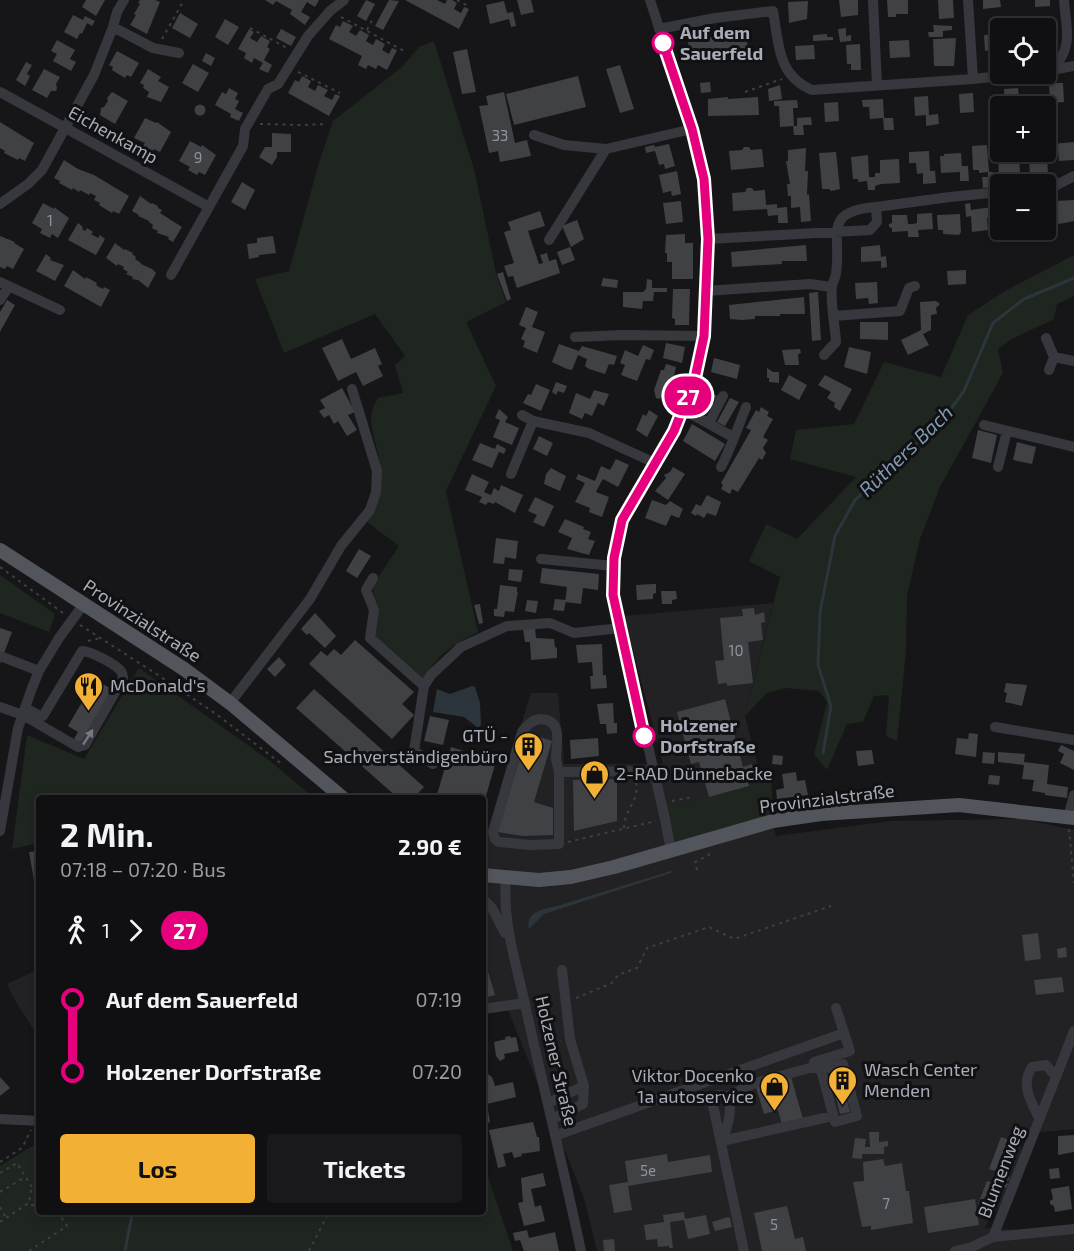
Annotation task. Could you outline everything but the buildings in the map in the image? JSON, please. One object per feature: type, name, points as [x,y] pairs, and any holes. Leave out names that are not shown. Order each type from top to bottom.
[{"type":"main road","name":"Provinzialstraße","points":[[0,550],[184,669],[230,703],[339,795]]},
{"type":"main road","name":"Provinzialstraße","points":[[486,875],[539,880],[571,877],[773,821],[865,810],[959,805],[1071,818]]},
{"type":"street","points":[[0,204],[28,184],[42,170],[94,75],[117,12],[124,0]]},
{"type":"street","points":[[171,275],[243,146],[245,129],[268,89],[278,84],[287,66],[308,36],[330,11],[344,0]]},
{"type":"street","points":[[650,0],[692,129],[704,179],[708,239],[704,336],[695,378],[674,431],[622,520],[614,566],[613,595],[665,819],[670,851]]},
{"type":"street","points":[[873,0],[877,85]]},
{"type":"street","points":[[968,0],[973,79]]},
{"type":"street","points":[[1056,65],[1071,48],[1064,0]]},
{"type":"street","points":[[659,29],[772,5],[784,66],[800,85],[812,90],[990,77]]},
{"type":"street","points":[[113,27],[156,49],[179,53]]},
{"type":"street","points":[[1056,69],[1074,66]]},
{"type":"street","name":"Eichenkamp","points":[[0,92],[209,207]]},
{"type":"street","points":[[534,135],[564,145],[606,149],[692,129]]},
{"type":"street","points":[[549,240],[606,149]]},
{"type":"street","points":[[1056,185],[1074,176]]},
{"type":"street","points":[[824,356],[836,342],[832,287],[836,273],[836,233],[843,219],[856,208],[990,193]]},
{"type":"street","points":[[708,239],[870,230],[877,222],[876,207]]},
{"type":"street","points":[[706,291],[810,284],[832,287]]},
{"type":"street","points":[[0,300],[8,286],[60,310]]},
{"type":"street","points":[[834,316],[900,311],[909,288],[915,286]]},
{"type":"street","points":[[575,337],[704,336]]},
{"type":"street","points":[[1046,338],[1054,357],[1049,370]]},
{"type":"street","points":[[1054,357],[1074,361]]},
{"type":"street","points":[[230,703],[310,599],[341,546],[361,523],[373,502],[378,481],[377,471],[352,388]]},
{"type":"street","points":[[709,423],[723,396]]},
{"type":"street","points":[[721,467],[747,407]]},
{"type":"street","points":[[684,410],[733,437]]},
{"type":"street","points":[[522,415],[533,421],[589,433],[655,463]]},
{"type":"street","points":[[511,474],[533,421]]},
{"type":"street","points":[[984,425],[1074,447]]},
{"type":"street","points":[[998,467],[1007,431]]},
{"type":"street","points":[[542,560],[614,566]]},
{"type":"street","points":[[373,578],[366,590],[374,610],[370,638],[424,686]]},
{"type":"street","points":[[0,831],[18,728],[24,711],[39,671],[83,605]]},
{"type":"street","points":[[433,764],[414,751],[424,686],[431,675],[461,646],[507,626],[550,623],[574,633],[621,628]]},
{"type":"street","points":[[0,707],[24,711],[43,716],[82,651],[87,651],[114,666],[123,674],[123,678],[85,745],[81,747],[24,711]]},
{"type":"street","points":[[0,656],[39,671]]},
{"type":"street","points":[[542,719],[555,727],[558,733],[556,758],[559,772],[559,844],[530,845],[499,842],[495,839],[493,832],[522,732],[531,722],[542,719]]},
{"type":"street","points":[[995,727],[1074,740]]},
{"type":"street","points":[[559,772],[653,771]]},
{"type":"street","points":[[1071,818],[1074,795]]},
{"type":"street","name":"Holzener Straße","points":[[506,878],[504,900],[509,941],[557,1135],[581,1251]]},
{"type":"street","points":[[486,902],[492,908],[509,941]]},
{"type":"street","points":[[552,1119],[582,1104],[584,1086],[570,1040],[562,970]]},
{"type":"street","points":[[486,1009],[525,1003]]},
{"type":"street","points":[[744,1251],[712,1101],[718,1095],[729,1096],[754,1083],[817,1068],[843,1064],[858,1116],[835,1122],[817,1068],[814,1062],[850,1051],[836,1008]]},
{"type":"street","name":"Blumenweg","points":[[993,1238],[1074,1031]]},
{"type":"street","points":[[557,1135],[844,1033]]},
{"type":"street","name":"Blumenweg","points":[[1039,1118],[1028,1093],[1026,1076],[1032,1067],[1046,1065],[1056,1077]]},
{"type":"street","points":[[548,1103],[584,1086]]},
{"type":"street","points":[[722,1141],[729,1124],[731,1108],[729,1096]]},
{"type":"street","points":[[722,1141],[833,1116]]},
{"type":"street","points":[[0,1119],[36,1122]]},
{"type":"street","points":[[955,1251],[993,1238],[1074,1229]]},
{"type":"path","points":[[156,49],[184,0]]},
{"type":"path","points":[[457,0],[468,6]]},
{"type":"path","points":[[330,11],[406,52]]},
{"type":"path","points":[[367,30],[372,20]]},
{"type":"path","points":[[250,28],[296,53]]},
{"type":"path","points":[[287,66],[340,93]]},
{"type":"path","points":[[746,92],[790,75]]},
{"type":"path","points":[[248,123],[302,126],[326,124]]},
{"type":"path","points":[[0,567],[72,620],[158,675],[290,769]]},
{"type":"path","points":[[624,829],[625,815],[636,798],[634,771]]},
{"type":"path","points":[[661,804],[693,797]]},
{"type":"path","points":[[1071,818],[1074,883]]},
{"type":"path","points":[[569,842],[665,819]]},
{"type":"path","points":[[697,870],[695,862],[709,855],[708,851]]},
{"type":"path","points":[[575,1005],[578,996],[612,983],[618,975],[637,968],[647,948],[709,927],[734,939],[831,906]]},
{"type":"path","points":[[535,1049],[547,1044],[570,1040]]},
{"type":"path","points":[[0,1162],[22,1149],[36,1124]]},
{"type":"path","points":[[0,1173],[17,1163],[33,1189]]},
{"type":"path","points":[[0,1192],[26,1177]]},
{"type":"path","points":[[30,1202],[29,1194],[36,1188]]},
{"type":"path","points":[[30,1202],[36,1205]]},
{"type":"path","points":[[0,1222],[30,1202]]},
{"type":"path","points":[[0,1207],[6,1218]]},
{"type":"path","points":[[28,1251],[67,1226],[60,1215]]},
{"type":"path","points":[[309,1251],[327,1215]]},
{"type":"shaded area","points":[[434,41],[474,169],[496,273],[506,302],[466,322],[496,386],[446,491],[478,632],[446,651],[434,664],[423,682],[374,639],[379,610],[373,585],[399,546],[367,522],[380,472],[371,415],[378,398],[403,393],[395,365],[405,356],[375,314],[284,353],[255,279],[289,271],[333,121],[402,67],[419,47]]},
{"type":"shaded area","points":[[1074,255],[1074,296],[1057,304],[1054,319],[1012,339],[998,349],[1003,373],[940,487],[920,539],[907,596],[906,651],[897,741],[886,736],[889,695],[874,696],[863,722],[847,724],[827,770],[814,754],[827,702],[819,691],[786,688],[767,693],[745,716],[780,577],[749,561],[766,524],[797,539],[856,477],[790,459],[796,430],[854,424],[884,362],[941,377],[968,315],[1005,291]]},
{"type":"shaded area","points":[[0,575],[55,614],[49,632],[0,613]]},
{"type":"shaded area","points":[[773,603],[745,716],[776,836],[890,821],[1023,819],[1074,830],[1074,1129],[1024,1134],[1019,1158],[1008,1188],[999,1207],[984,1228],[1074,1233],[1074,1251],[597,1251],[584,1198],[506,1005],[486,1003],[486,836],[531,693],[558,693],[564,764],[663,764],[624,616]]},
{"type":"shaded area","points":[[139,668],[270,761],[310,795],[36,795],[36,844],[12,849],[27,735],[84,759]]},
{"type":"shaded area","points":[[475,687],[480,703],[481,725],[478,728],[464,717],[433,712],[437,689],[450,694]]},
{"type":"shaded area","points":[[771,768],[773,821],[671,851],[662,808],[748,786],[746,775]]},
{"type":"shaded area","points":[[674,872],[544,914],[529,929],[528,923],[536,912]]},
{"type":"shaded area","points":[[36,970],[36,1033],[14,999],[7,984]]},
{"type":"shaded area","points":[[36,1144],[36,1215],[116,1215],[118,1217],[117,1215],[486,1215],[486,1171],[513,1251],[0,1251],[0,1166]]},
{"type":"waterway","name":"Rüthers Bach","points":[[823,753],[831,706],[818,665],[820,612],[835,536],[855,500],[942,421],[964,391],[993,323],[1024,299],[1074,278]]},
{"type":"waterway","name":"Rüthers Bach","points":[[125,1251],[132,1215]]},
{"type":"bus line","name":"27","points":[[644,736],[613,595],[614,558],[622,520],[674,431],[695,378],[704,336],[708,239],[704,179],[692,129],[663,43]]},
{"type":"place","name":"Auf dem Sauerfeld","points":[[663,43]]},
{"type":"place","name":"McDonald's","points":[[89,712]]},
{"type":"place","name":"Holzener Dorfstraße","points":[[644,736]]},
{"type":"place","name":"GTÜ - Sachverständigenbüro","points":[[529,772]]},
{"type":"place","name":"2-RAD Dünnebacke","points":[[595,800]]},
{"type":"place","name":"Wasch Center Menden","points":[[843,1106]]},
{"type":"place","name":"Viktor Docenko 1a autoservice","points":[[775,1112]]}]
